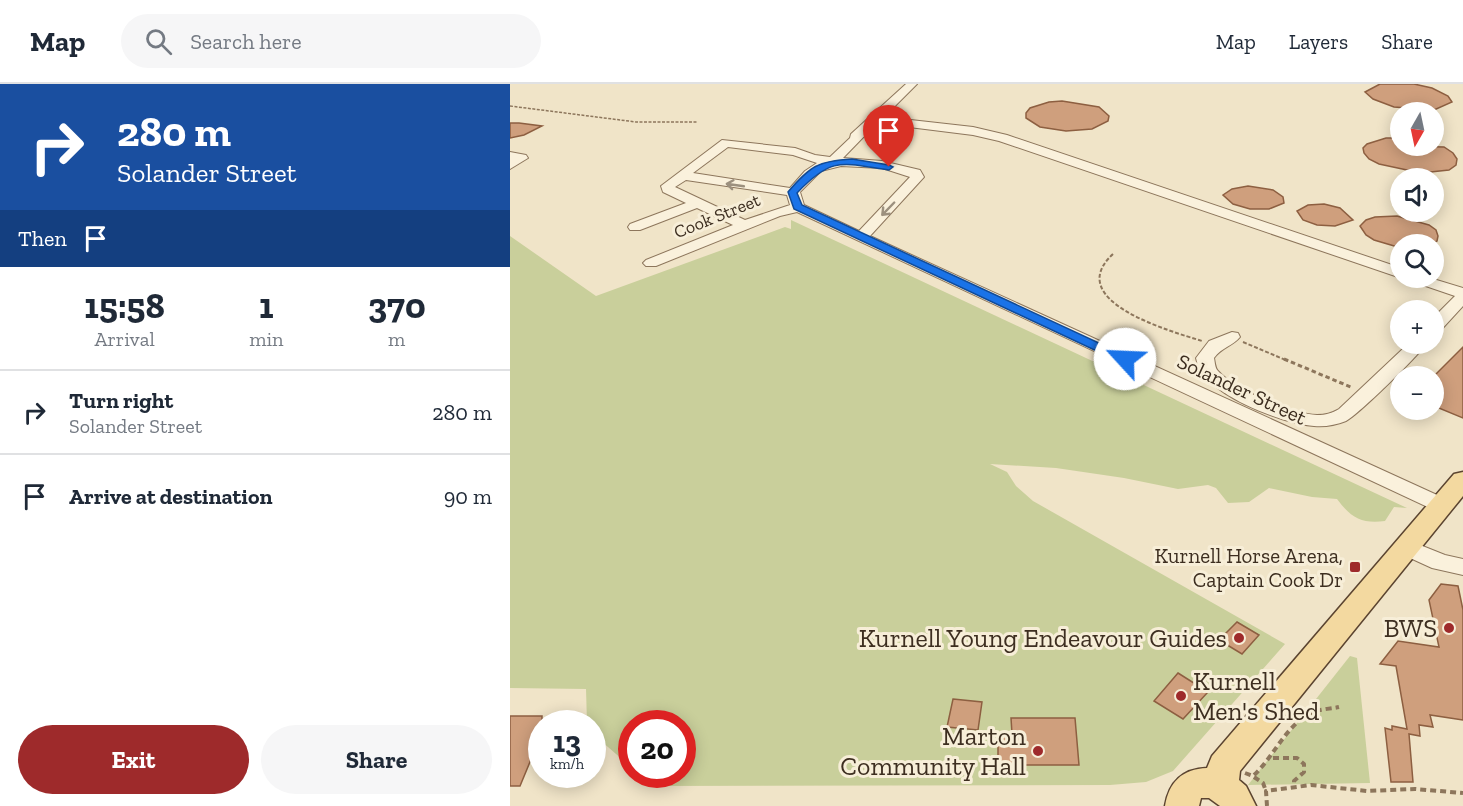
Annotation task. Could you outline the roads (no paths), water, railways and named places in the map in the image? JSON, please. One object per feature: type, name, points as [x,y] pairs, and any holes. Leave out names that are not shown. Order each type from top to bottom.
[{"type":"main road","points":[[1182,806],[1186,792],[1192,786],[1211,783],[1241,785],[1405,547],[1463,480]]},
{"type":"street","points":[[793,192],[838,145],[855,137],[912,84]]},
{"type":"street","points":[[875,119],[973,131],[1003,138],[1390,269]]},
{"type":"street","points":[[840,162],[836,158],[856,139],[855,137]]},
{"type":"street","points":[[745,225],[668,189],[668,186],[726,143],[795,152],[820,163],[840,162],[907,170],[915,173],[917,177],[861,237]]},
{"type":"street","points":[[510,156],[522,158],[510,165]]},
{"type":"street","points":[[686,174],[685,176],[692,179],[793,192]]},
{"type":"street","points":[[793,192],[798,207]]},
{"type":"street","points":[[635,227],[698,203]]},
{"type":"street","name":"Solander Street","points":[[798,207],[1441,505]]},
{"type":"street","name":"Cook Street","points":[[651,263],[745,225],[798,207]]},
{"type":"street","points":[[1444,288],[1463,295],[1444,316]]},
{"type":"street","points":[[1223,341],[1205,358],[1212,376],[1250,398],[1294,417],[1324,421],[1338,418],[1407,354]]},
{"type":"street","points":[[1405,547],[1440,562],[1463,567]]},
{"type":"place","name":"Kurnell Horse Arena, Captain Cook Dr","points":[[1355,567]]},
{"type":"place","name":"BWS","points":[[1449,628]]},
{"type":"place","name":"Kurnell Young Endeavour Guides","points":[[1239,638]]},
{"type":"place","name":"Kurnell Men's Shed","points":[[1181,696]]},
{"type":"place","name":"Marton Community Hall","points":[[1038,751]]}]
